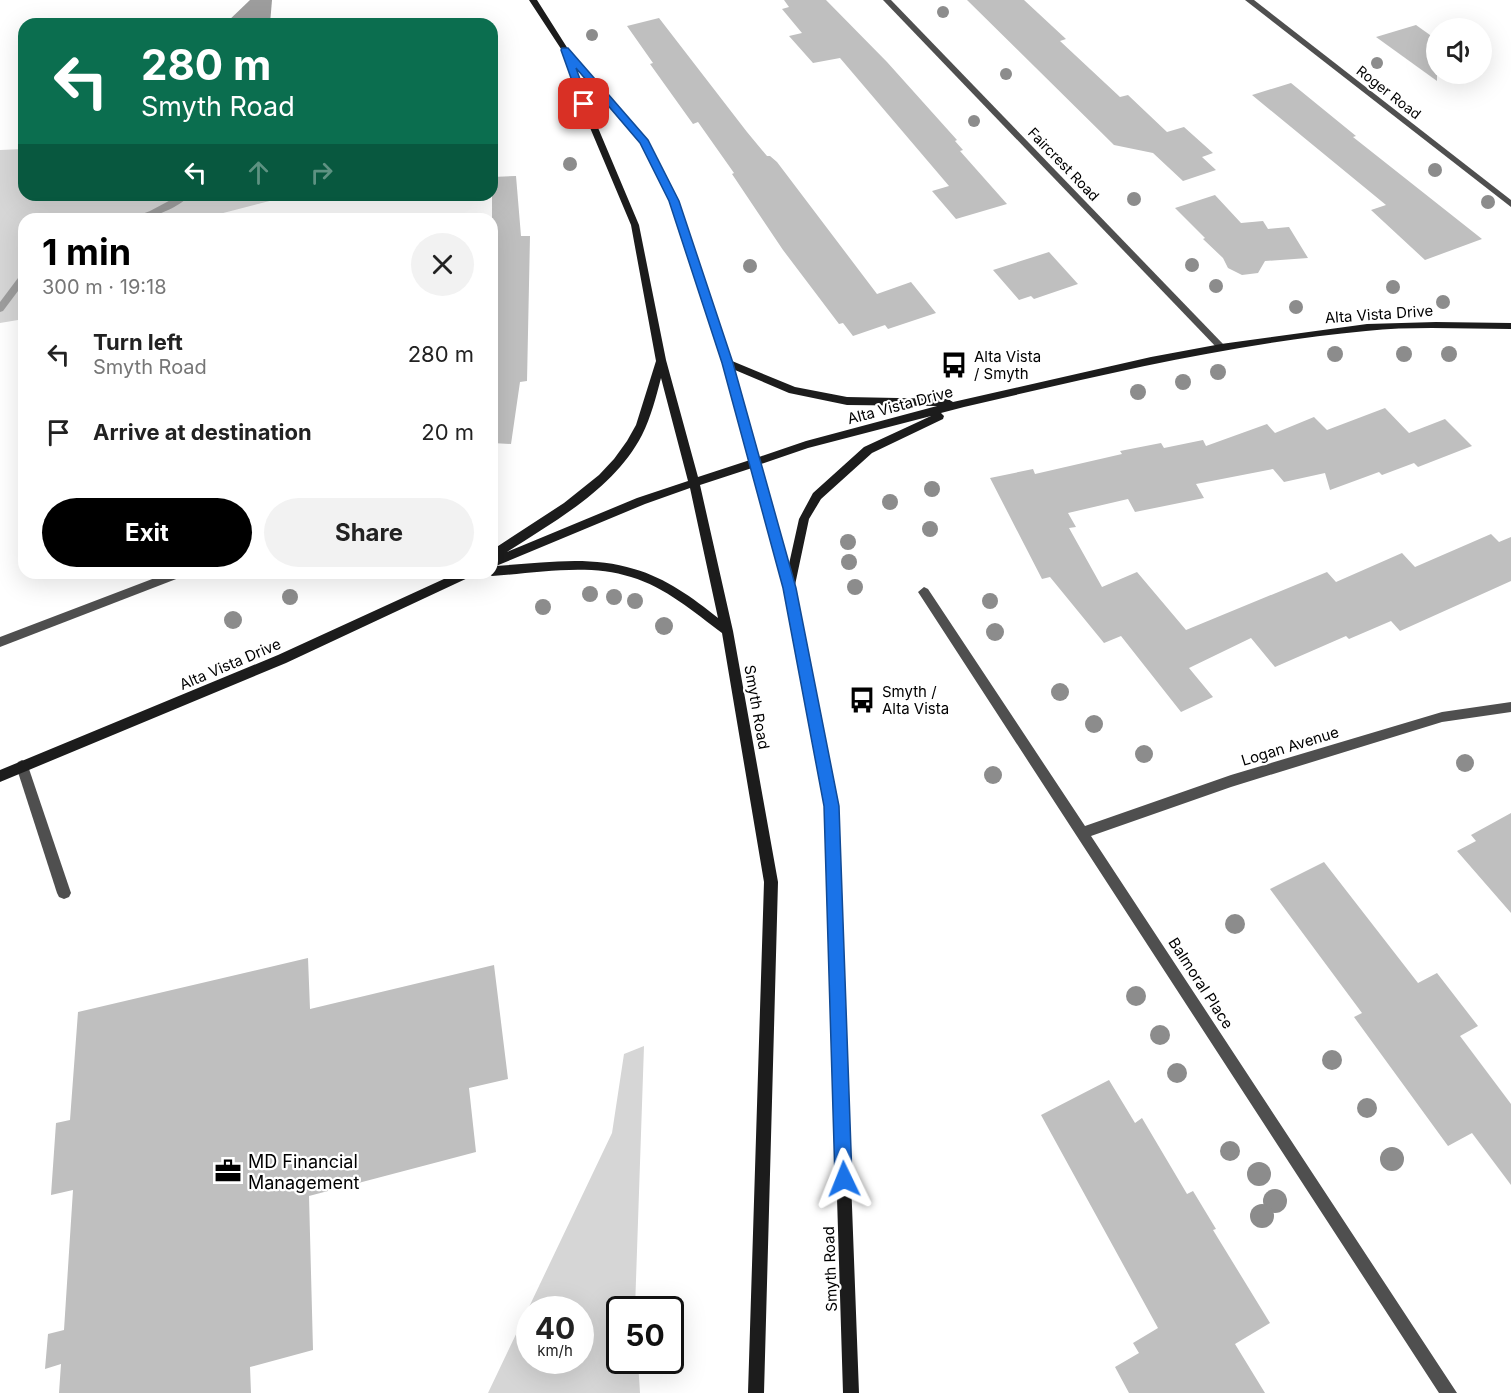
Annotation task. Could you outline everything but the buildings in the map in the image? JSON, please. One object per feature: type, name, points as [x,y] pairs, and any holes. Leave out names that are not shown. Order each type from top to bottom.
[{"type":"main road","name":"Smyth Road","points":[[532,0],[565,50],[644,142],[674,201],[728,363],[790,588],[831,806],[851,1393]]},
{"type":"main road","name":"Smyth Road","points":[[565,50],[584,104],[618,179],[635,225],[661,360],[694,482],[727,630],[771,882],[756,1393]]},
{"type":"main road","name":"Alta Vista Drive","points":[[498,561],[641,501],[806,445],[964,404],[1151,360],[1221,346],[1367,327],[1511,326]]},
{"type":"main road","points":[[498,552],[595,485],[631,445],[638,431],[661,360]]},
{"type":"main road","points":[[728,363],[793,390],[847,401],[964,404]]},
{"type":"main road","points":[[790,588],[804,519],[817,496],[868,450],[964,404]]},
{"type":"main road","points":[[498,572],[596,567],[632,572],[682,596],[727,630]]},
{"type":"main road","name":"Alta Vista Drive","points":[[0,776],[282,659],[455,579]]},
{"type":"street","name":"Faircrest Road","points":[[887,0],[1221,346]]},
{"type":"street","name":"Roger Road","points":[[1249,0],[1511,204]]},
{"type":"street","points":[[0,642],[164,579]]},
{"type":"street","name":"Balmoral Place","points":[[924,592],[1449,1393]]},
{"type":"street","name":"Logan Avenue","points":[[1083,833],[1231,781],[1442,717],[1511,707]]},
{"type":"street","points":[[22,766],[64,893]]},
{"type":"shaded area","points":[[250,0],[272,0],[270,18],[231,18]]},
{"type":"shaded area","points":[[18,149],[18,201],[269,201],[223,213],[18,213],[18,320],[0,323],[0,150]]},
{"type":"shaded area","points":[[644,1046],[635,1296],[606,1296],[606,1374],[639,1374],[640,1393],[488,1393],[516,1334],[516,1374],[594,1374],[594,1296],[534,1296],[612,1133],[624,1054]]},
{"type":"waterway","points":[[153,213],[176,201]]},
{"type":"waterway","points":[[0,309],[18,284]]},
{"type":"place","name":"Alta Vista / Smyth","points":[[954,365]]},
{"type":"place","name":"Smyth / Alta Vista","points":[[862,700]]},
{"type":"place","name":"MD Financial Management","points":[[228,1171]]},
{"type":"route","points":[[584,104],[565,50],[644,142],[674,201],[728,363],[790,588],[831,806],[844,1179]]}]
